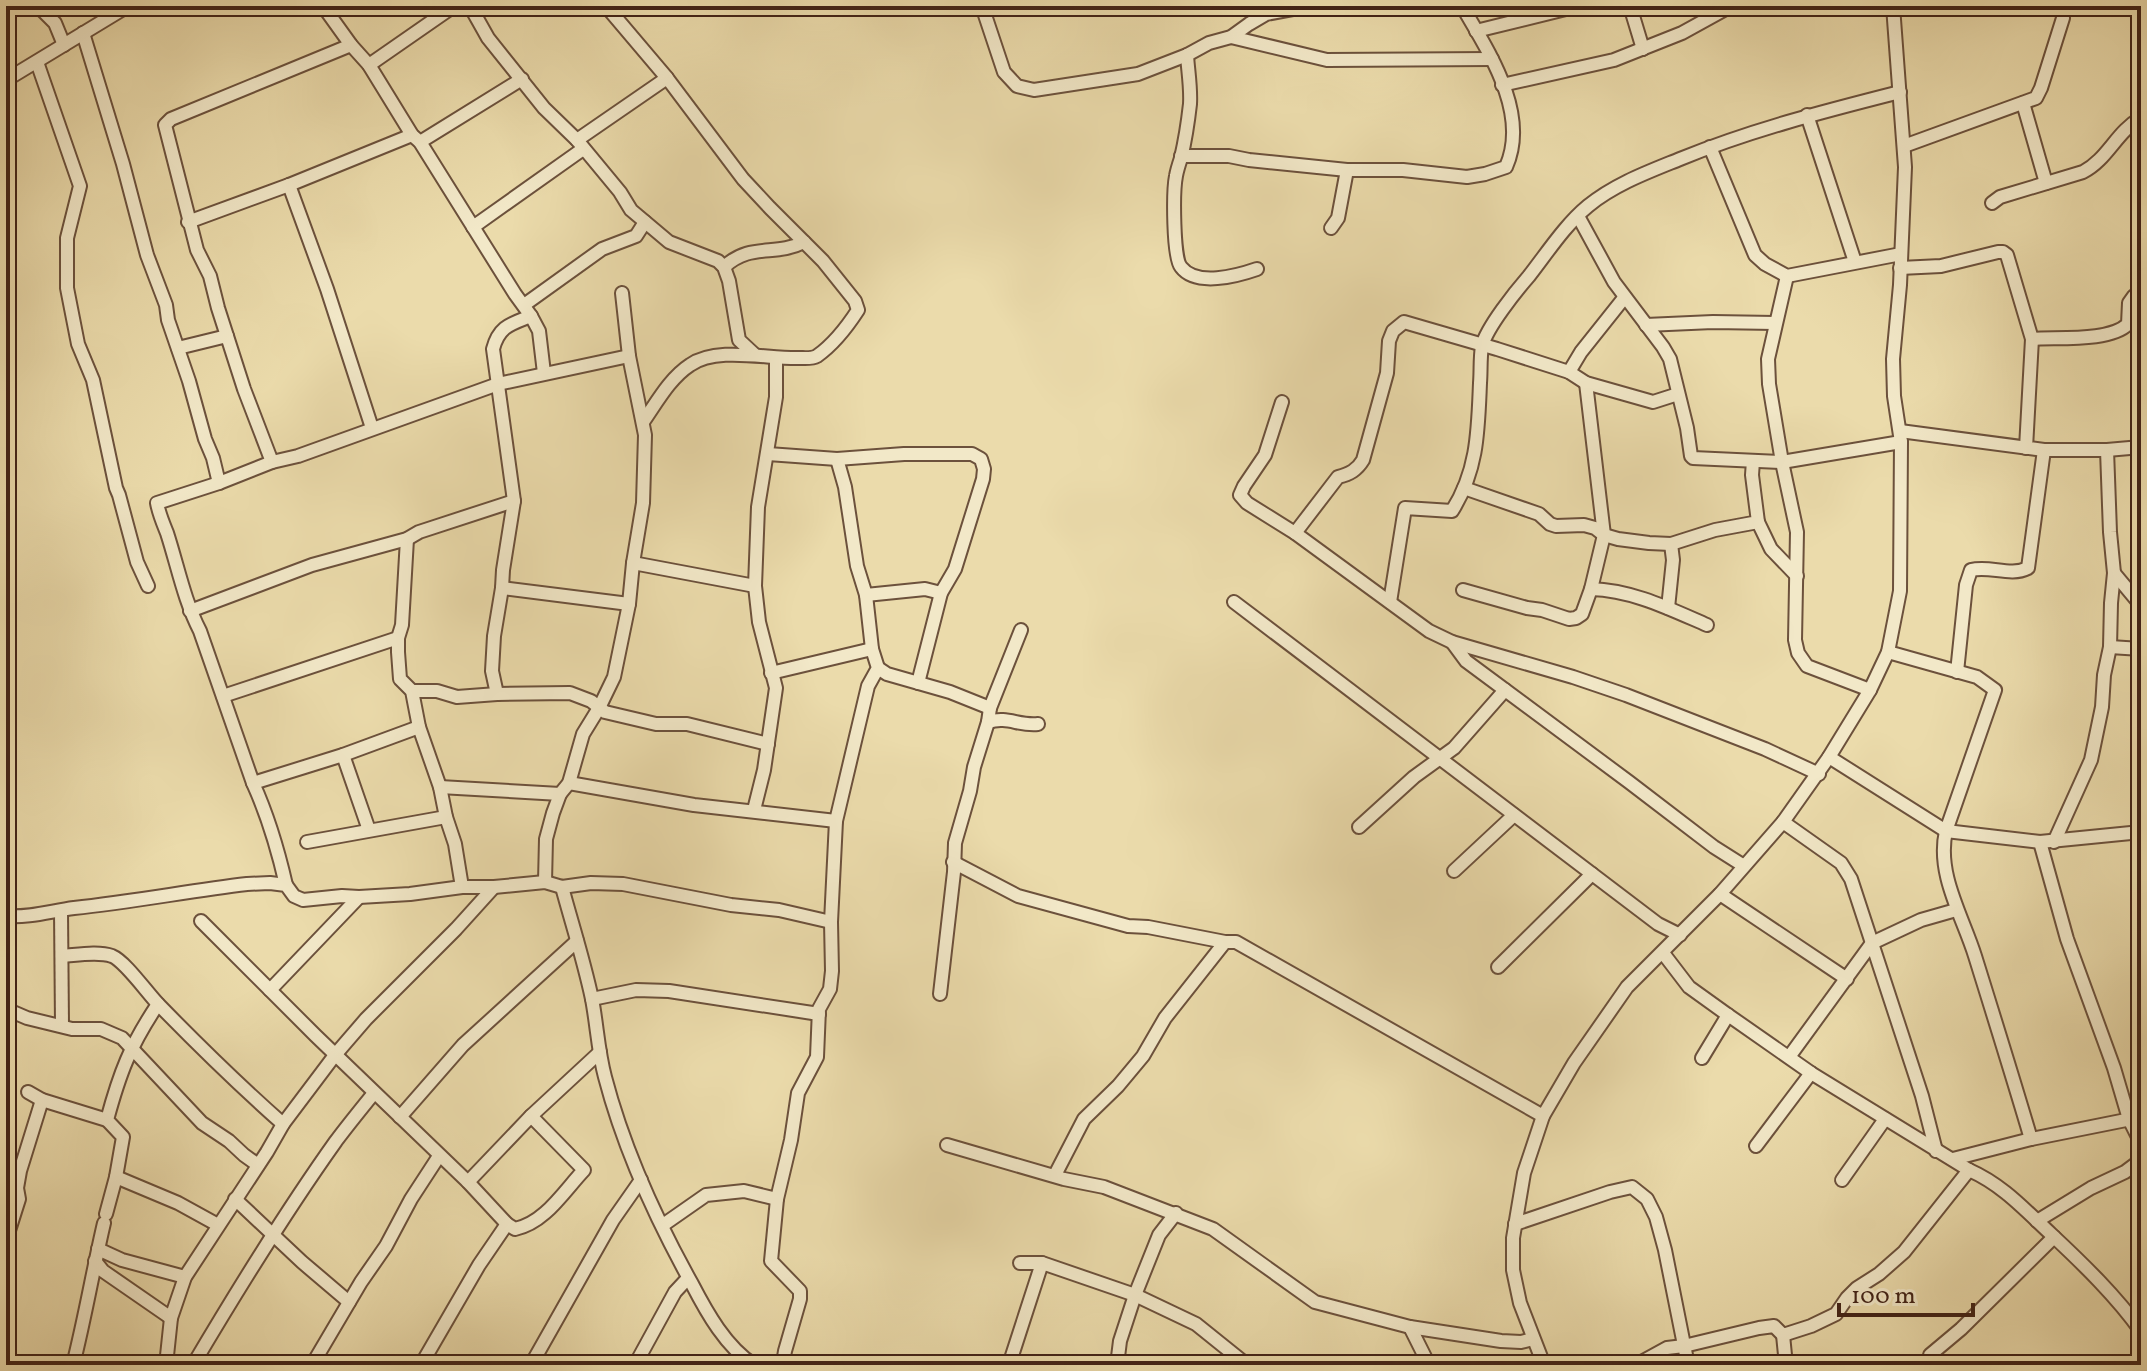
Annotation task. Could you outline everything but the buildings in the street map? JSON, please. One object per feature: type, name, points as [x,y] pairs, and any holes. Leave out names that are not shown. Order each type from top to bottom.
[{"type":"street","points":[[38,6],[55,23],[64,45]]},
{"type":"street","points":[[6,80],[128,6]]},
{"type":"street","points":[[323,6],[369,65],[527,310],[539,331],[544,373]]},
{"type":"street","points":[[369,65],[454,6]]},
{"type":"street","points":[[470,6],[488,38],[544,108],[580,144],[620,192],[631,210],[669,242],[718,261],[724,267],[739,340],[754,354]]},
{"type":"street","points":[[606,6],[667,78],[743,179],[804,242],[855,301],[858,310],[842,334],[815,357],[776,359],[754,354],[698,360],[668,386],[643,422]]},
{"type":"street","points":[[982,6],[1004,72],[1017,86],[1034,90],[1138,74],[1209,43],[1231,37],[1266,14],[1310,6]]},
{"type":"street","points":[[1181,156],[1229,156],[1347,170],[1403,170],[1467,177],[1506,167],[1513,151],[1513,114],[1492,59],[1462,6]]},
{"type":"street","points":[[1476,31],[1578,6]]},
{"type":"street","points":[[1630,6],[1643,49]]},
{"type":"street","points":[[1502,85],[1614,60],[1682,33],[1731,6]]},
{"type":"street","points":[[1544,1365],[1520,1303],[1513,1270],[1513,1238],[1524,1173],[1543,1116],[1574,1063],[1627,987],[1720,894],[1783,822],[1819,774],[1870,690],[1888,652],[1900,591],[1901,436],[1894,396],[1893,359],[1901,254],[1904,146],[1893,6]]},
{"type":"street","points":[[1904,146],[2036,98],[2063,18]]},
{"type":"street","points":[[83,33],[147,255],[166,305],[219,483]]},
{"type":"street","points":[[1231,37],[1327,60],[1492,59]]},
{"type":"street","points":[[272,462],[244,389],[210,276],[188,222],[165,125],[171,119],[351,45]]},
{"type":"street","points":[[1187,55],[1191,90],[1175,177],[1174,246],[1178,264],[1191,275],[1201,277],[1233,277],[1257,269]]},
{"type":"street","points":[[37,62],[80,186],[67,238],[67,288],[78,344],[93,380],[116,488],[137,562],[148,586]]},
{"type":"street","points":[[473,227],[667,78]]},
{"type":"street","points":[[188,222],[416,138],[522,79]]},
{"type":"street","points":[[1390,602],[1405,508],[1452,511],[1464,488],[1478,442],[1482,346],[1519,288],[1578,216],[1632,178],[1710,147],[1807,115],[1900,92]]},
{"type":"street","points":[[2023,103],[2046,183]]},
{"type":"street","points":[[1807,115],[1855,262]]},
{"type":"street","points":[[1992,203],[2000,197],[2083,172],[2096,165],[2123,130],[2141,118]]},
{"type":"street","points":[[1710,147],[1755,255],[1787,276],[1901,254]]},
{"type":"street","points":[[1331,228],[1338,218],[1347,170]]},
{"type":"street","points":[[289,185],[372,428]]},
{"type":"street","points":[[1578,216],[1624,298],[1670,359],[1693,458],[1782,462],[1901,436],[2044,450],[2141,447]]},
{"type":"street","points":[[497,694],[492,671],[493,651],[514,501],[493,349],[495,342],[508,324],[602,249],[636,236],[645,222]]},
{"type":"street","points":[[724,267],[735,257],[748,252],[786,249],[804,242]]},
{"type":"street","points":[[1900,268],[1941,266],[2003,252],[2007,255],[2032,339],[2026,448]]},
{"type":"street","points":[[1787,276],[1768,359],[1782,462],[1797,532],[1795,640],[1801,659],[1807,666],[1870,690]]},
{"type":"street","points":[[545,882],[546,839],[560,794],[569,783],[583,734],[614,677],[629,604],[645,485],[645,435],[629,356],[622,293]]},
{"type":"street","points":[[2032,339],[2104,335],[2122,330],[2128,324],[2129,303],[2134,296],[2141,296]]},
{"type":"street","points":[[1569,372],[1624,298]]},
{"type":"street","points":[[1295,533],[1338,477],[1357,469],[1363,460],[1387,373],[1389,341],[1393,331],[1404,322],[1569,372],[1586,383],[1653,402],[1678,394]]},
{"type":"street","points":[[1646,325],[1775,323]]},
{"type":"street","points":[[716,356],[738,332]]},
{"type":"street","points":[[178,348],[227,336]]},
{"type":"street","points":[[629,356],[498,384],[157,503],[190,611],[200,631],[277,847],[286,885],[294,896],[303,900],[545,882],[562,887],[591,883],[623,884],[731,905],[779,910],[831,922]]},
{"type":"street","points":[[754,810],[776,688],[759,622],[755,586],[758,507],[776,397],[776,359]]},
{"type":"street","points":[[1463,590],[1569,619],[1582,614],[1604,535],[1586,383]]},
{"type":"street","points":[[1282,402],[1265,455],[1240,495],[1411,620],[1452,642],[1626,695],[1765,749],[1819,774]]},
{"type":"street","points":[[1957,672],[1966,585],[1971,570],[2016,572],[2028,568],[2044,450]]},
{"type":"street","points":[[2054,842],[2091,760],[2102,707],[2110,647],[2114,573],[2107,450]]},
{"type":"street","points":[[768,454],[837,459],[904,454],[972,454],[981,459],[983,479],[955,569],[941,593],[918,683]]},
{"type":"street","points":[[837,459],[845,487],[857,566],[866,595],[872,649],[878,668],[887,674],[950,692],[990,708]]},
{"type":"street","points":[[1753,461],[1758,522],[1767,544],[1797,576]]},
{"type":"street","points":[[1464,488],[1539,514],[1556,526],[1584,525],[1604,535],[1649,543],[1671,544],[1715,530],[1758,522]]},
{"type":"street","points":[[190,611],[312,565],[407,539],[419,532],[514,501]]},
{"type":"street","points":[[407,539],[404,609],[398,638],[400,679],[412,691],[419,727],[440,787],[455,844],[462,887]]},
{"type":"street","points":[[1668,608],[1673,560],[1671,544]]},
{"type":"street","points":[[633,563],[755,586]]},
{"type":"street","points":[[2114,573],[2139,603],[2141,611]]},
{"type":"street","points":[[502,588],[629,604]]},
{"type":"street","points":[[866,595],[925,589],[941,593]]},
{"type":"street","points":[[1591,589],[1628,594],[1707,625]]},
{"type":"street","points":[[1234,602],[1658,924],[1680,935]]},
{"type":"street","points":[[940,994],[955,843],[990,708],[1021,630]]},
{"type":"street","points":[[223,696],[398,638]]},
{"type":"street","points":[[1452,642],[1466,661],[1668,814],[1744,866]]},
{"type":"street","points":[[2110,647],[2141,649]]},
{"type":"street","points":[[771,673],[872,649]]},
{"type":"street","points":[[1888,652],[1985,681],[1995,690],[1946,831],[1945,864],[1956,910],[1972,947],[2031,1139]]},
{"type":"street","points":[[788,1365],[784,1357],[800,1291],[771,1261],[777,1199],[798,1093],[817,1057],[819,1009],[830,989],[836,821],[868,686],[878,668]]},
{"type":"street","points":[[1359,827],[1414,777],[1454,748],[1505,690]]},
{"type":"street","points":[[412,691],[437,691],[457,697],[570,693],[591,701],[605,712],[656,724],[687,724],[768,744]]},
{"type":"street","points":[[988,722],[1005,718],[1022,724],[1038,724]]},
{"type":"street","points":[[253,783],[419,727]]},
{"type":"street","points":[[343,755],[369,830]]},
{"type":"street","points":[[1829,757],[1946,831],[2040,842],[2141,832]]},
{"type":"street","points":[[569,783],[694,805],[836,821]]},
{"type":"street","points":[[440,787],[560,794]]},
{"type":"street","points":[[1454,871],[1514,815]]},
{"type":"street","points":[[307,842],[446,817]]},
{"type":"street","points":[[1783,822],[1841,863],[1851,879],[1922,1096],[1936,1151]]},
{"type":"street","points":[[2040,842],[2067,939],[2135,1118],[2141,1143]]},
{"type":"street","points":[[953,862],[1018,896],[1128,926],[1236,942],[1543,1116]]},
{"type":"street","points":[[1498,967],[1592,874]]},
{"type":"street","points":[[6,916],[22,917],[247,884],[286,885]]},
{"type":"street","points":[[166,1365],[171,1318],[185,1277],[283,1124],[366,1019],[494,887]]},
{"type":"street","points":[[562,887],[583,958],[606,1080],[641,1180],[688,1278],[719,1330],[747,1363]]},
{"type":"street","points":[[1720,894],[1847,979]]},
{"type":"street","points":[[270,990],[359,897]]},
{"type":"street","points":[[1789,1057],[1872,943],[1921,920],[1956,910]]},
{"type":"street","points":[[61,911],[62,1025]]},
{"type":"street","points":[[201,921],[515,1229],[527,1227],[537,1220],[584,1170],[531,1116]]},
{"type":"street","points":[[400,1117],[463,1045],[577,941]]},
{"type":"street","points":[[1055,1175],[1084,1119],[1143,1056],[1165,1018],[1225,942]]},
{"type":"street","points":[[1663,953],[1689,987],[1811,1073],[1936,1151],[1988,1178],[2014,1197],[2072,1252],[2141,1331]]},
{"type":"street","points":[[63,956],[112,956],[124,965],[158,1004],[283,1124]]},
{"type":"street","points":[[592,999],[636,990],[669,991],[819,1014]]},
{"type":"street","points":[[107,1120],[116,1085],[132,1047],[158,1004]]},
{"type":"street","points":[[6,1009],[27,1018],[72,1029],[112,1032],[132,1047],[202,1123],[258,1165]]},
{"type":"street","points":[[1702,1058],[1728,1015]]},
{"type":"street","points":[[468,1182],[531,1116],[600,1052]]},
{"type":"street","points":[[1756,1146],[1811,1073]]},
{"type":"street","points":[[28,1092],[42,1100],[107,1120],[123,1137],[73,1365]]},
{"type":"street","points":[[193,1365],[273,1235],[338,1139],[374,1093]]},
{"type":"street","points":[[6,1240],[19,1199],[20,1171],[42,1100]]},
{"type":"street","points":[[1953,1159],[2135,1118]]},
{"type":"street","points":[[1842,1180],[1885,1119]]},
{"type":"street","points":[[947,1145],[1064,1179],[1104,1187],[1176,1213],[1213,1229],[1315,1302],[1410,1327],[1509,1341],[1533,1339]]},
{"type":"street","points":[[312,1365],[439,1156]]},
{"type":"street","points":[[2037,1221],[2141,1160]]},
{"type":"street","points":[[1783,1335],[1836,1314],[1857,1288],[1904,1252],[1969,1170]]},
{"type":"street","points":[[116,1177],[178,1203],[218,1225]]},
{"type":"street","points":[[531,1365],[613,1220],[641,1180]]},
{"type":"street","points":[[1515,1224],[1632,1187],[1647,1199],[1653,1208],[1665,1250],[1688,1365]]},
{"type":"street","points":[[663,1225],[706,1195],[744,1191],[777,1199]]},
{"type":"street","points":[[235,1199],[349,1302]]},
{"type":"street","points":[[1117,1365],[1120,1341],[1135,1295],[1159,1235],[1176,1213]]},
{"type":"street","points":[[421,1365],[479,1265],[507,1224]]},
{"type":"street","points":[[1930,1355],[1961,1329],[2054,1237]]},
{"type":"street","points":[[97,1255],[185,1277]]},
{"type":"street","points":[[97,1255],[103,1271],[171,1318]]},
{"type":"street","points":[[1020,1263],[1042,1263],[1135,1295],[1196,1324],[1231,1360],[1247,1365]]},
{"type":"street","points":[[1009,1365],[1042,1263]]},
{"type":"street","points":[[635,1365],[675,1292],[688,1278]]},
{"type":"street","points":[[1636,1365],[1667,1348],[1774,1326],[1783,1335],[1786,1365]]},
{"type":"street","points":[[1410,1327],[1429,1365]]}]
